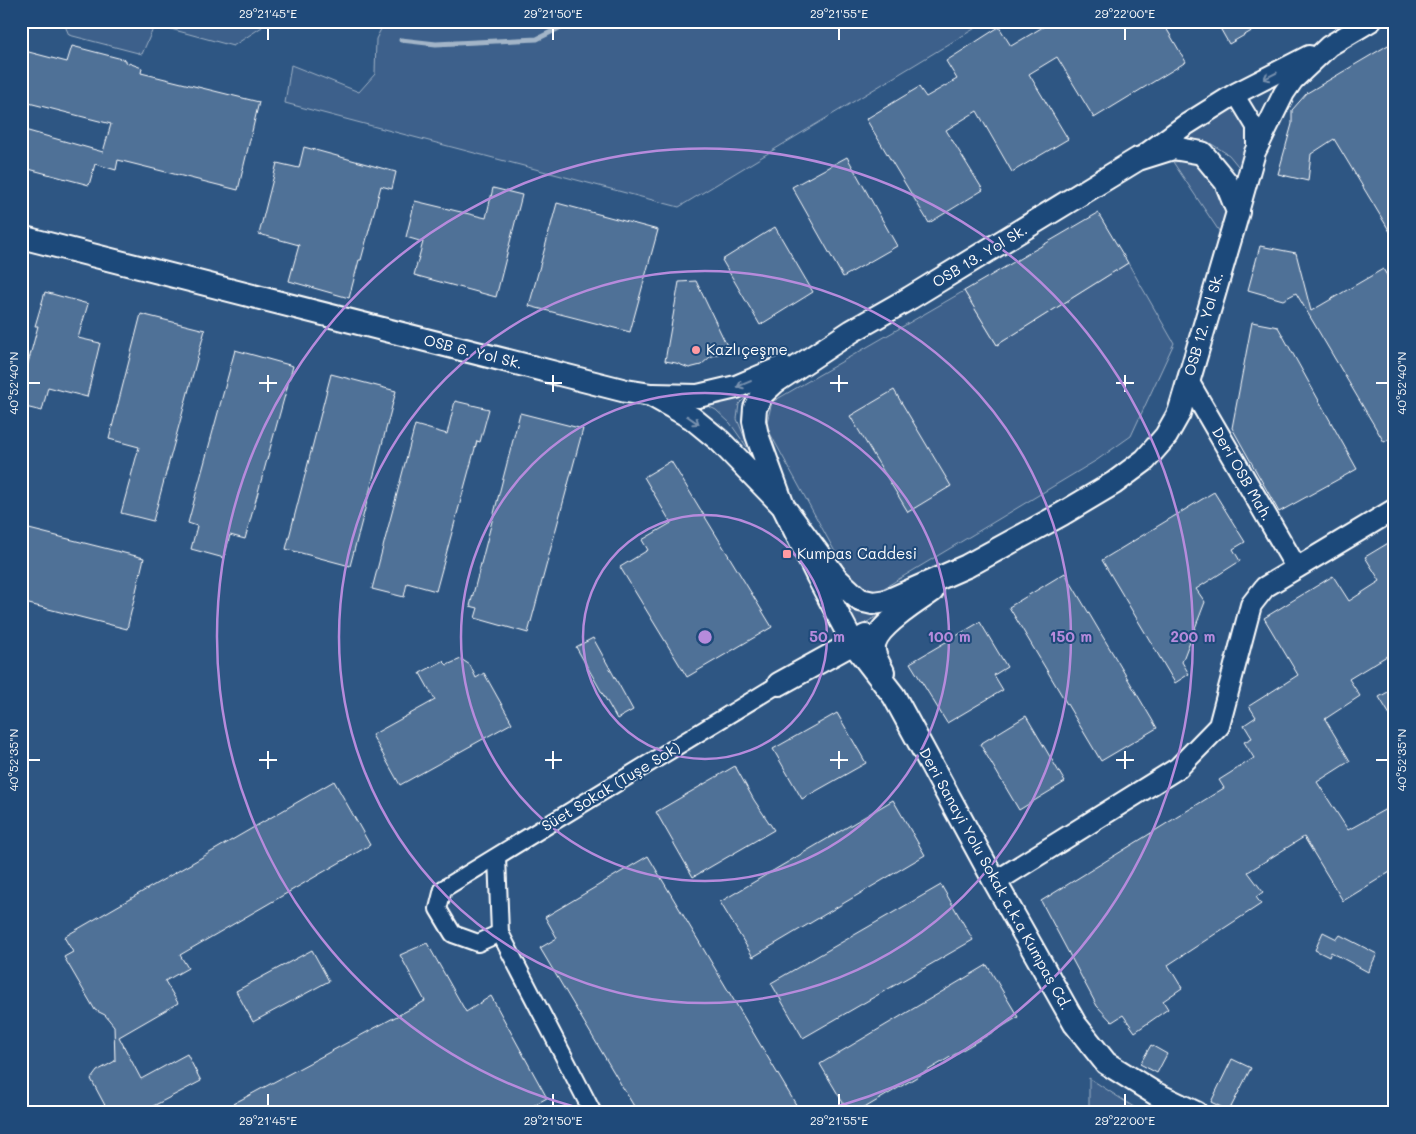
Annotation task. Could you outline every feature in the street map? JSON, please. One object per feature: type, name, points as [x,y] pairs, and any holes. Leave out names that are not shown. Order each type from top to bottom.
[{"type":"main road","name":"OSB 13. Yol Sk.","points":[[820,351],[1138,159],[1173,148],[1202,153],[1226,182],[1238,212]]},
{"type":"main road","name":"OSB 12. Yol Sk.","points":[[967,566],[1114,483],[1145,460],[1166,436],[1179,412],[1238,212]]},
{"type":"main road","name":"OSB 6. Yol Sk.","points":[[21,237],[651,396],[692,418],[720,441],[783,506],[832,605]]},
{"type":"main road","points":[[651,396],[698,396],[736,387],[820,351]]},
{"type":"main road","points":[[820,351],[775,382],[762,394],[755,408],[754,421],[757,435],[783,506],[837,579],[860,600],[873,603],[887,601],[967,566]]},
{"type":"main road","points":[[779,684],[884,626],[967,566]]},
{"type":"main road","points":[[779,684],[831,638],[834,626],[832,605]]},
{"type":"main road","name":"Deri Sanayi Yolu Sokak a.k.a Kumpas Cd.","points":[[832,605],[853,644],[894,696],[1075,1024],[1106,1063],[1156,1094],[1196,1113]]},
{"type":"main road","points":[[884,626],[875,638],[874,650],[894,696]]},
{"type":"street","name":"OSB 12. Yol Sk.","points":[[1238,212],[1255,152],[1284,93],[1293,80],[1329,46],[1370,21]]},
{"type":"street","points":[[1138,159],[1184,126],[1235,94],[1329,46]]},
{"type":"street","points":[[1235,94],[1255,127],[1255,152]]},
{"type":"street","name":"Deri OSB Mah.","points":[[1188,381],[1296,567]]},
{"type":"street","points":[[995,882],[1178,768],[1219,726],[1251,605],[1265,587],[1395,509]]},
{"type":"street","points":[[830,657],[847,652],[857,654],[869,662]]},
{"type":"street","name":"Süet Sokak (Tuşe Sok)","points":[[500,934],[478,943],[453,934],[438,909],[443,889],[779,684]]},
{"type":"street","points":[[497,857],[500,934],[593,1113]]},
{"type":"shaded area","points":[[21,21],[1395,21],[1395,1113],[21,1113]]},
{"type":"shaded area","points":[[63,21],[262,21],[262,27],[233,46],[156,25],[142,54],[69,35]]},
{"type":"shaded area","points":[[385,21],[987,21],[679,207],[285,103],[291,65],[359,92],[375,74],[376,39]]},
{"type":"shaded area","points":[[1235,106],[1249,124],[1247,157],[1242,171],[1229,155],[1210,143],[1181,137]]},
{"type":"shaded area","points":[[1189,160],[1208,168],[1227,206],[1221,234],[1173,162]]},
{"type":"shaded area","points":[[1128,263],[1174,343],[1131,436],[1097,460],[879,591],[856,590],[766,426],[772,402],[964,291],[997,345]]},
{"type":"shaded area","points":[[755,388],[739,404],[737,419],[751,453],[730,423],[716,410],[696,400]]},
{"type":"shaded area","points":[[825,578],[849,605],[864,613],[888,610],[855,629]]},
{"type":"shaded area","points":[[1089,1078],[1143,1113],[1089,1113]]},
{"type":"building","points":[[1053,21],[1162,21],[1186,62],[1094,118],[1057,57],[1029,74],[1068,139],[1012,172],[977,111],[946,130],[983,190],[929,223],[866,119],[919,87],[926,97],[957,79],[946,61],[999,27],[1011,46]]},
{"type":"building","points":[[1216,21],[1269,21],[1229,44]]},
{"type":"building","points":[[1395,41],[1395,240],[1334,139],[1311,154],[1308,181],[1278,174],[1292,124],[1292,110],[1307,93]]},
{"type":"building","points":[[72,46],[126,60],[126,62],[142,68],[141,73],[259,102],[238,190],[118,160],[116,170],[95,164],[89,185],[21,167],[21,129],[103,152],[111,124],[21,101],[21,50],[67,62]]},
{"type":"building","points":[[304,147],[396,172],[392,189],[381,186],[349,298],[289,281],[299,245],[259,234],[277,163],[299,168]]},
{"type":"building","points":[[847,157],[897,246],[843,277],[792,187]]},
{"type":"building","points":[[493,188],[522,195],[496,297],[414,275],[423,242],[406,237],[415,201],[486,218]]},
{"type":"building","points":[[557,203],[658,230],[630,332],[529,306]]},
{"type":"building","points":[[1098,213],[1128,263],[997,345],[964,291]]},
{"type":"building","points":[[775,227],[813,292],[760,325],[722,260]]},
{"type":"building","points":[[1260,246],[1296,253],[1311,311],[1383,269],[1395,288],[1395,436],[1384,442],[1296,293],[1283,300],[1248,290]]},
{"type":"building","points":[[696,281],[729,350],[710,357],[701,365],[689,368],[665,361],[679,282]]},
{"type":"building","points":[[45,292],[88,304],[78,338],[100,343],[87,397],[48,387],[42,411],[21,406],[21,389],[38,326],[35,326]]},
{"type":"building","points":[[141,314],[205,330],[153,521],[121,513],[139,447],[109,439]]},
{"type":"building","points":[[1252,322],[1278,327],[1357,469],[1279,512],[1232,428]]},
{"type":"building","points":[[235,350],[293,366],[245,539],[230,535],[224,558],[191,549],[197,526],[188,523]]},
{"type":"building","points":[[331,374],[396,391],[350,566],[286,549]]},
{"type":"building","points":[[894,390],[951,486],[908,512],[850,416]]},
{"type":"building","points":[[455,401],[489,409],[480,442],[477,441],[436,591],[407,583],[404,597],[372,589],[415,425],[447,434]]},
{"type":"building","points":[[520,413],[583,429],[528,633],[475,618],[478,608],[470,606]]},
{"type":"building","points":[[671,461],[772,627],[687,677],[620,567],[648,550],[642,540],[671,523],[644,477]]},
{"type":"building","points":[[1214,492],[1245,542],[1233,549],[1240,561],[1196,589],[1205,602],[1182,662],[1189,674],[1175,683],[1102,560]]},
{"type":"building","points":[[21,527],[144,558],[127,629],[21,602]]},
{"type":"building","points":[[1395,539],[1395,651],[1349,679],[1360,696],[1325,719],[1350,761],[1317,782],[1348,830],[1395,804],[1395,869],[1343,901],[1304,837],[1248,872],[1263,892],[1256,897],[1261,904],[1168,965],[1182,988],[1163,1001],[1168,1009],[1135,1032],[1123,1015],[1112,1022],[1097,1006],[1041,901],[1224,788],[1219,780],[1254,758],[1244,742],[1252,738],[1244,725],[1256,717],[1249,706],[1298,675],[1264,618],[1333,576],[1349,601],[1380,581],[1365,557]]},
{"type":"building","points":[[1065,573],[1157,728],[1101,761],[1009,607]]},
{"type":"building","points":[[980,622],[1007,667],[994,675],[1003,690],[947,723],[910,663]]},
{"type":"building","points":[[593,638],[633,710],[617,719],[576,647]]},
{"type":"building","points":[[461,659],[470,665],[476,678],[484,673],[512,723],[400,785],[372,735],[435,700],[420,673],[443,661],[447,665]]},
{"type":"building","points":[[1395,688],[1395,723],[1379,697]]},
{"type":"building","points":[[837,713],[866,763],[802,799],[773,749]]},
{"type":"building","points":[[1026,716],[1065,782],[1019,810],[980,744]]},
{"type":"building","points":[[735,766],[774,830],[693,877],[656,812]]},
{"type":"building","points":[[334,781],[370,845],[180,955],[188,968],[165,981],[178,1003],[119,1037],[141,1079],[187,1054],[201,1081],[140,1113],[109,1113],[91,1079],[97,1071],[115,1061],[114,1026],[105,1015],[95,1010],[64,957],[73,952],[64,937]]},
{"type":"building","points":[[893,800],[925,855],[753,957],[720,902]]},
{"type":"building","points":[[648,856],[801,1113],[638,1113],[540,948],[557,938],[545,917]]},
{"type":"building","points":[[941,885],[973,940],[803,1038],[771,983]]},
{"type":"building","points":[[1323,932],[1337,939],[1340,935],[1377,954],[1368,972],[1331,952],[1329,957],[1315,950]]},
{"type":"building","points":[[427,943],[466,1012],[491,996],[547,1098],[520,1113],[216,1113],[425,1001],[400,955]]},
{"type":"building","points":[[312,950],[329,981],[253,1022],[236,991]]},
{"type":"building","points":[[987,965],[1018,1017],[856,1113],[849,1113],[820,1064]]},
{"type":"building","points":[[1151,1045],[1167,1054],[1157,1073],[1140,1064]]},
{"type":"building","points":[[1232,1059],[1251,1068],[1229,1111],[1211,1102]]},
{"type":"waterway","points":[[401,40],[436,44],[537,39],[573,21]]},
{"type":"place","name":"Kazlıçeşme","points":[[696,350]]},
{"type":"place","name":"Kumpas Caddesi","points":[[787,554]]}]
